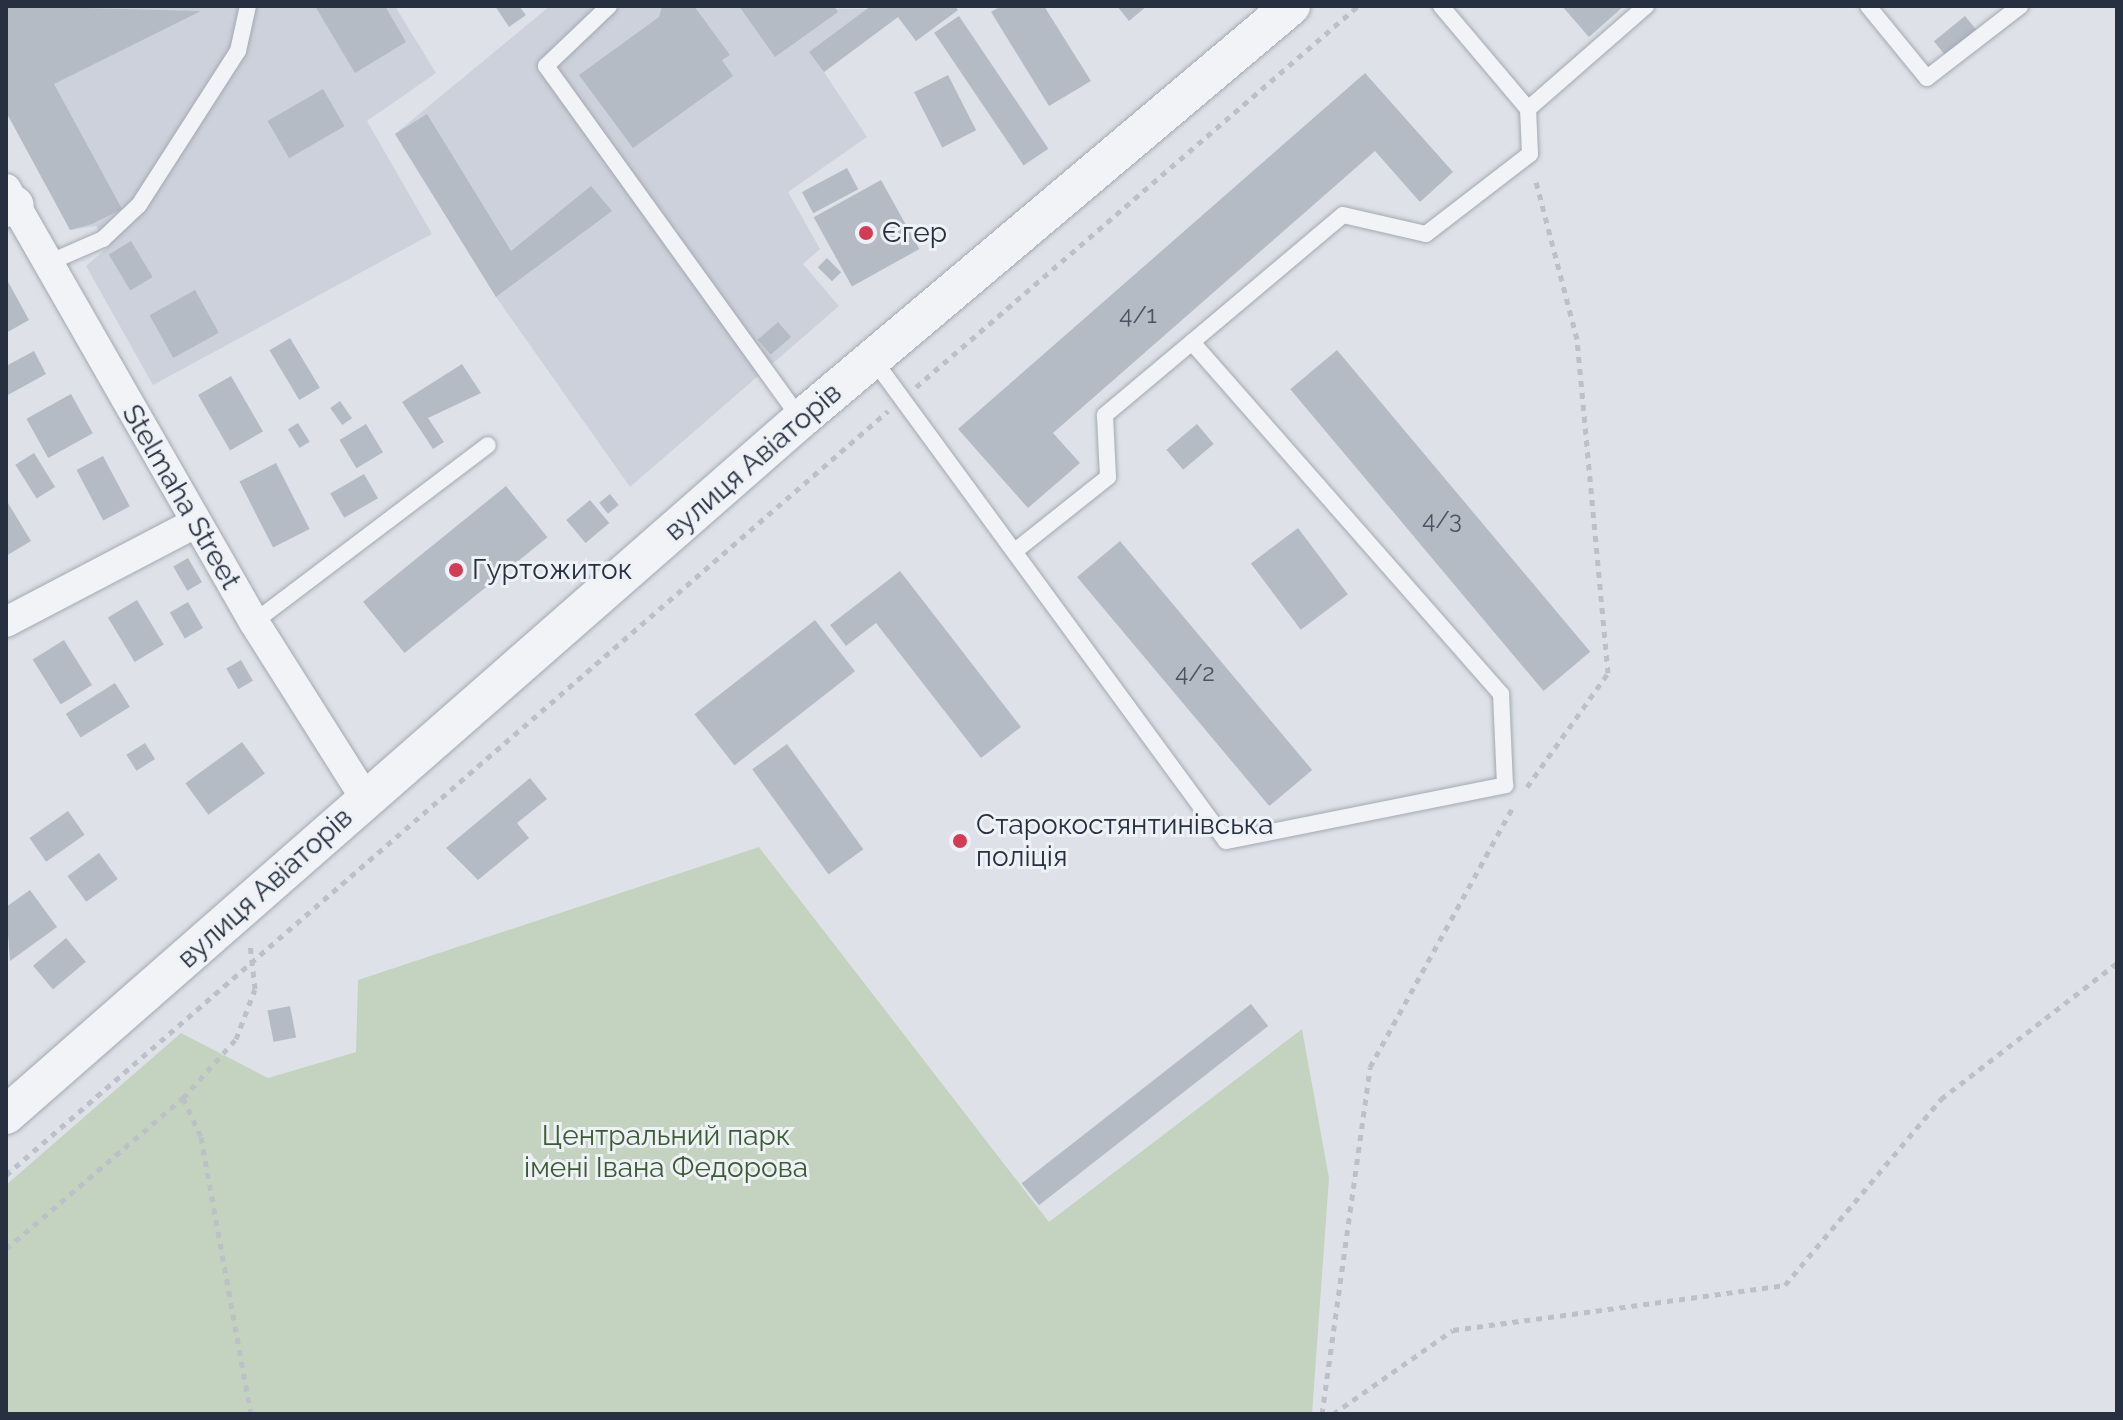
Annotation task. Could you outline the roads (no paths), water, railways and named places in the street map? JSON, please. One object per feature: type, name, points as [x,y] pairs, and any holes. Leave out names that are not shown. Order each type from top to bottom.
[{"type":"street","name":"вулиця Авіаторів","points":[[6,1115],[801,419],[1291,6]]},
{"type":"street","name":"Stelmaha Street","points":[[9,201],[48,263],[254,622],[366,799]]},
{"type":"street","points":[[6,622],[195,523]]},
{"type":"lane","points":[[48,263],[103,239],[139,205],[238,51],[248,6]]},
{"type":"lane","points":[[609,6],[546,66],[801,419]]},
{"type":"lane","points":[[1015,551],[1108,477],[1105,415],[1343,215],[1426,234],[1530,154],[1528,109],[1441,6]]},
{"type":"lane","points":[[1528,109],[1646,6]]},
{"type":"lane","points":[[1868,6],[1927,78],[2020,6]]},
{"type":"lane","points":[[873,359],[1226,841],[1505,785],[1501,694],[1192,342]]},
{"type":"lane","points":[[254,622],[488,445]]},
{"type":"place","name":"Єгер","points":[[866,233]]},
{"type":"place","name":"Гуртожиток","points":[[456,570]]},
{"type":"place","name":"Старокостянтинівська поліція","points":[[960,841]]},
{"type":"park label","name":"Центральний парк імені Івана Федорова","points":[[666,1152]]}]
